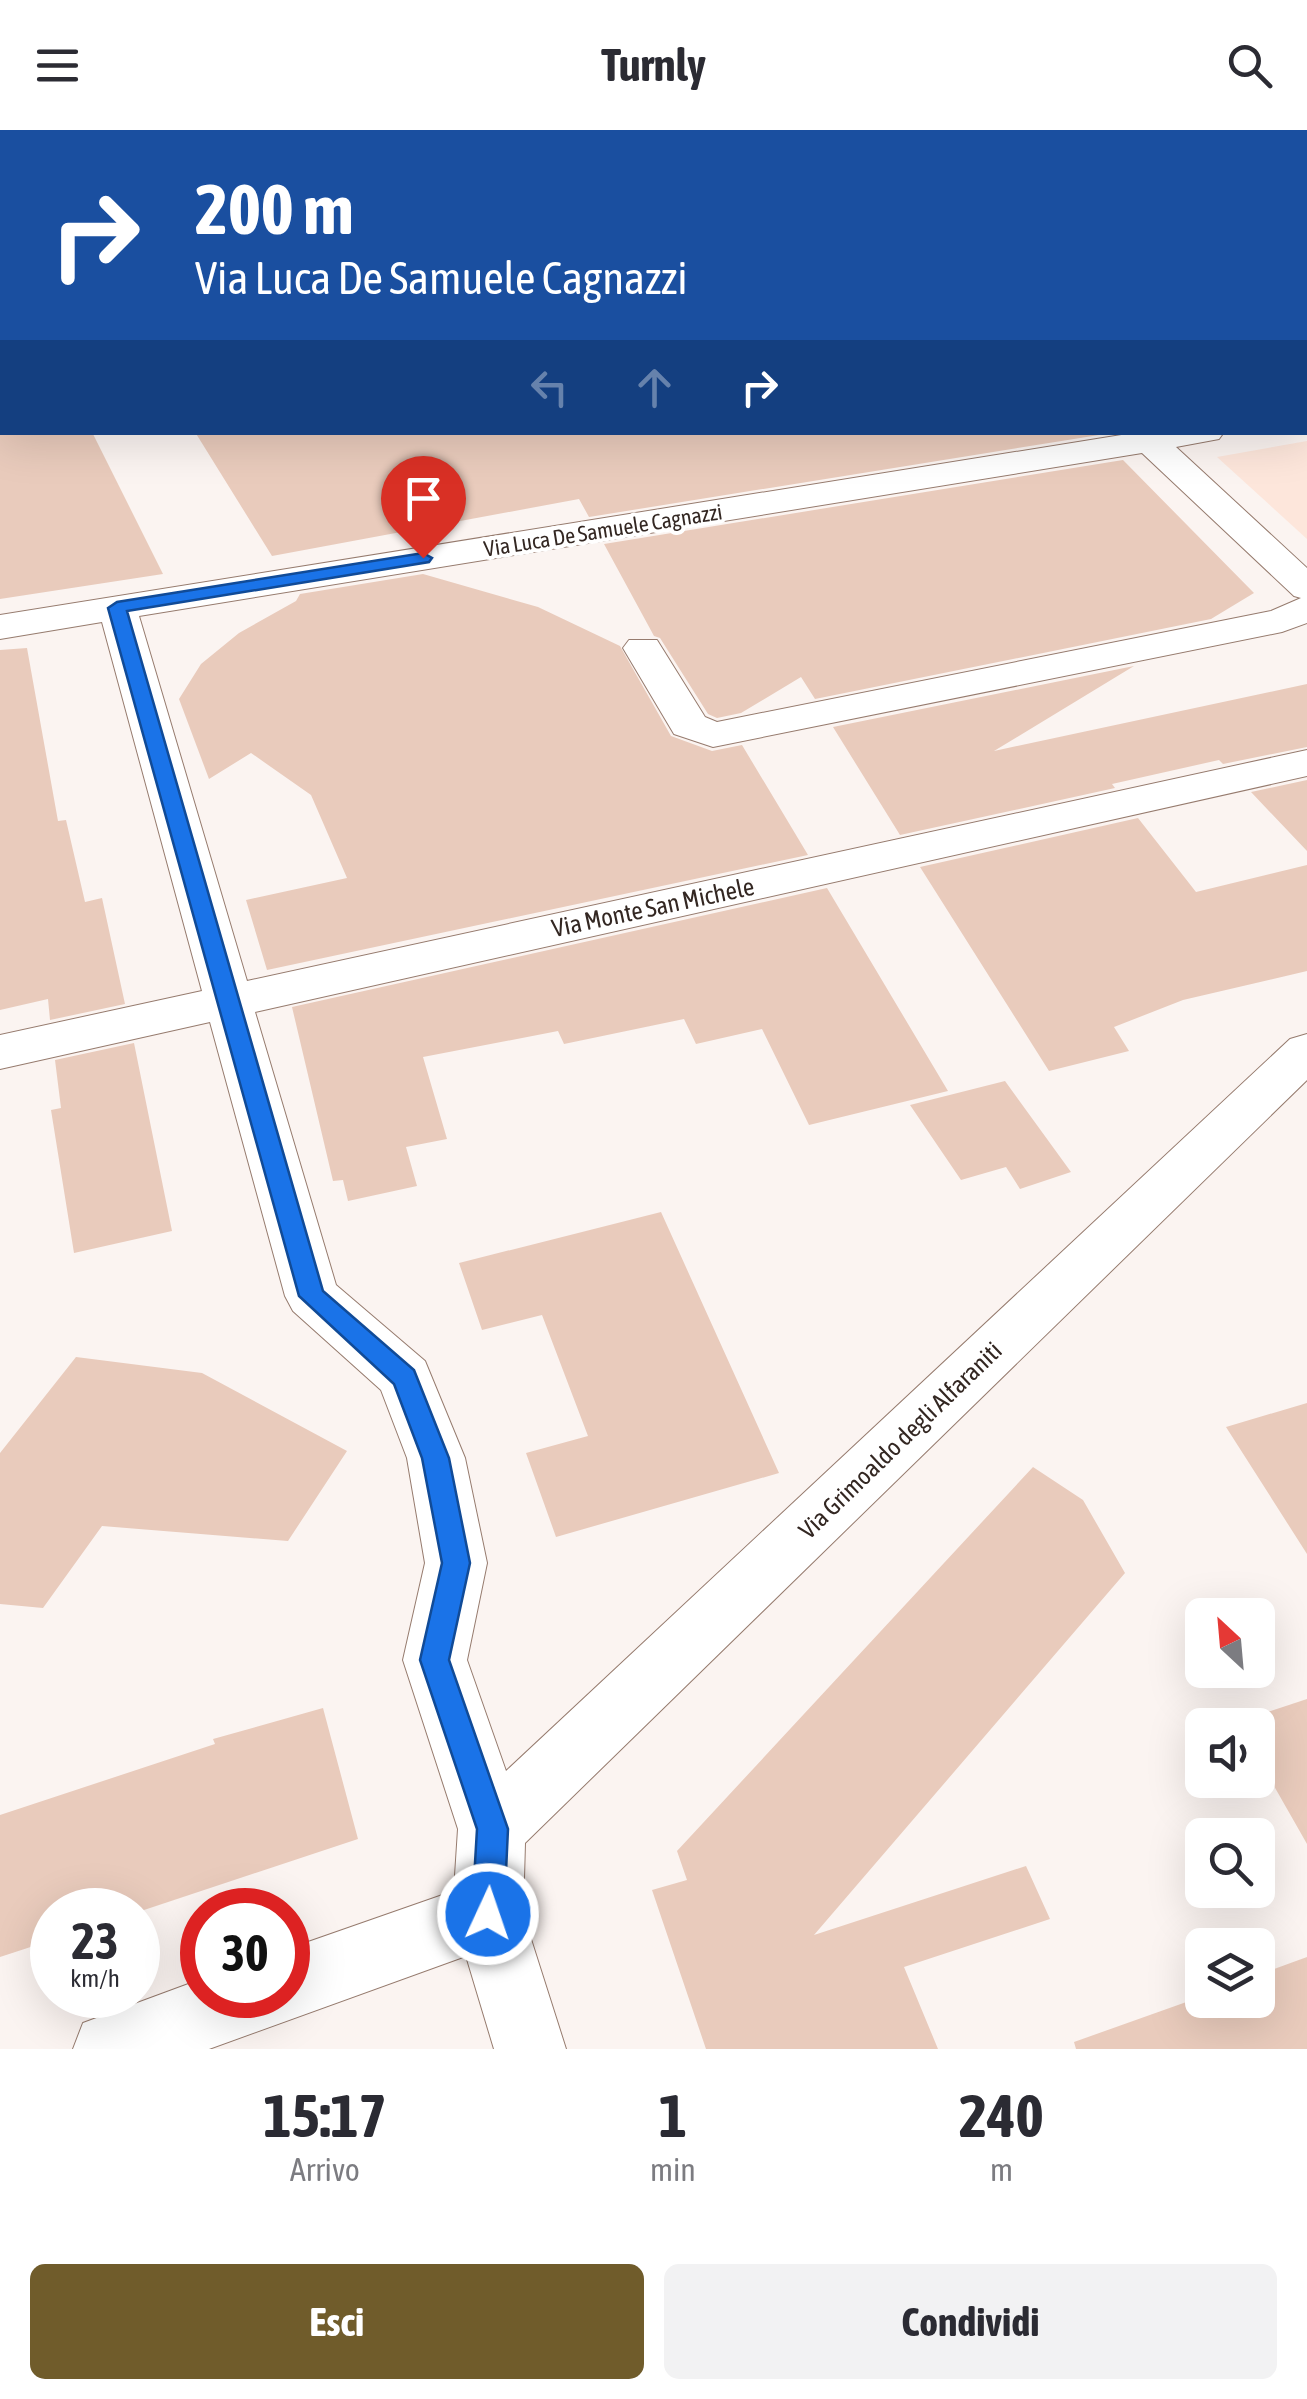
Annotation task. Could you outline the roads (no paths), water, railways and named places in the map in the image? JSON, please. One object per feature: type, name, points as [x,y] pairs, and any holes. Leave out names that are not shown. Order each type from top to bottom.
[{"type":"street","name":"Via Luca De Samuele Cagnazzi","points":[[0,627],[1190,435]]},
{"type":"street","points":[[1150,442],[1307,588]]},
{"type":"street","points":[[117,608],[312,1296],[404,1378],[436,1458],[456,1563],[435,1660],[492,1829],[488,1914],[530,2049]]},
{"type":"street","points":[[644,648],[689,725],[712,735],[1282,620],[1307,608]]},
{"type":"street","name":"Via Monte San Michele","points":[[0,1052],[1307,763]]},
{"type":"street","name":"Via Grimoaldo degli Alfaraniti","points":[[492,1829],[1307,1051]]},
{"type":"street","points":[[310,1977],[488,1914]]},
{"type":"street","points":[[109,2049],[195,2018]]}]
